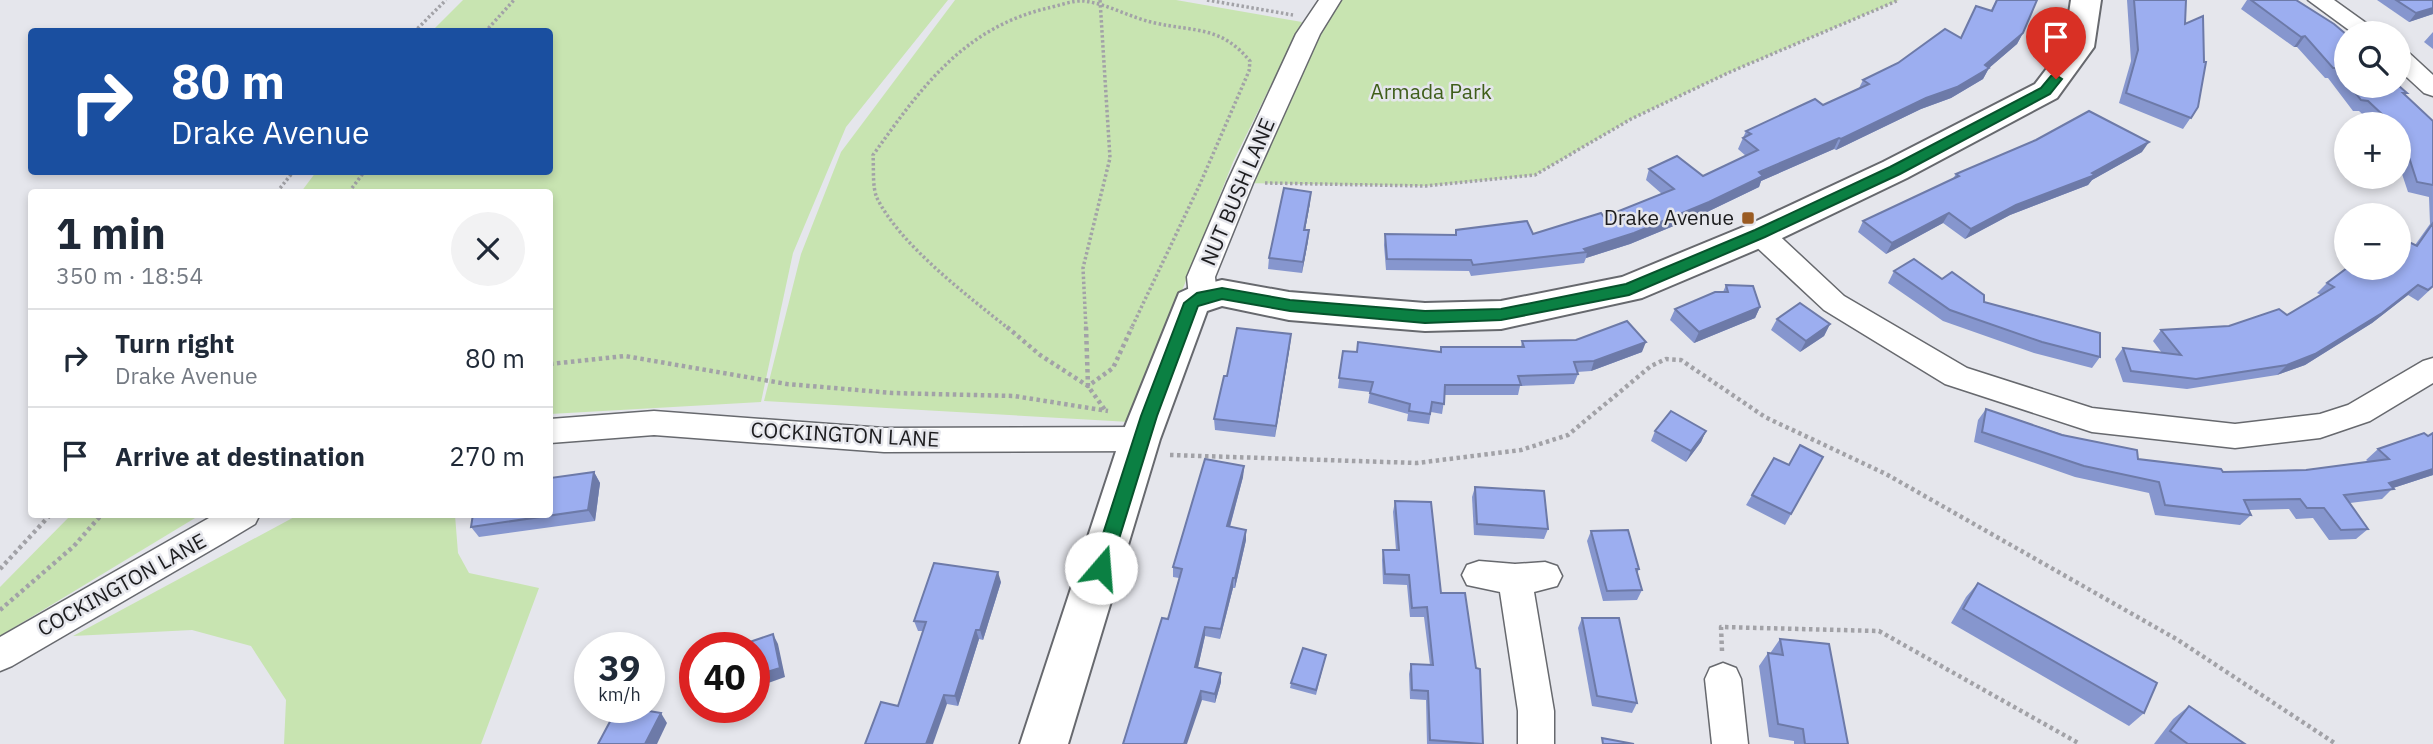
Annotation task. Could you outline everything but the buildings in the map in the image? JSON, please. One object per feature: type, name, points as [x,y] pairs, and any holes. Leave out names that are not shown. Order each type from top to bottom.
[{"type":"street","points":[[1203,297],[1222,293],[1290,306],[1425,317],[1501,315],[1629,289],[1760,234],[1895,170],[2046,91],[2079,47],[2086,0]]},
{"type":"street","points":[[2319,0],[2350,21]]},
{"type":"street","name":"NUT BUSH LANE","points":[[1044,744],[1135,444],[1192,303],[1203,297],[1201,277],[1240,183],[1323,10]]},
{"type":"street","points":[[2411,67],[2433,88]]},
{"type":"street","points":[[1760,234],[1834,303],[1956,376],[2092,420],[2235,436],[2320,426],[2359,413],[2433,369]]},
{"type":"street","name":"COCKINGTON LANE","points":[[553,431],[654,423],[884,440],[1135,444]]},
{"type":"street","name":"COCKINGTON LANE","points":[[0,655],[85,603],[183,551],[237,518]]},
{"type":"street","points":[[1479,575],[1530,578],[1536,744]]},
{"type":"street","points":[[1723,679],[1730,744]]},
{"type":"path","points":[[418,28],[446,0]]},
{"type":"path","points":[[489,28],[514,0]]},
{"type":"path","points":[[1088,386],[1113,368],[1200,184],[1249,71],[1250,61],[1240,46],[1216,31],[1150,23],[1100,3],[1082,0],[1013,18],[958,51],[917,94],[873,155],[876,196],[896,228],[971,299],[1040,355],[1088,386],[1106,411]]},
{"type":"path","points":[[1207,0],[1323,10]]},
{"type":"path","points":[[1240,183],[1426,186],[1535,175],[1631,119],[1730,72],[1899,0]]},
{"type":"path","points":[[1088,386],[1083,268],[1110,158],[1100,3]]},
{"type":"path","points":[[279,189],[291,175]]},
{"type":"path","points":[[553,363],[625,356],[787,384],[892,393],[1014,396],[1114,413],[1135,444],[1417,463],[1508,452],[1568,435],[1651,366],[1666,359],[1681,360],[1765,417],[1886,474],[2178,640],[2336,744]]},
{"type":"path","points":[[0,569],[47,518]]},
{"type":"path","points":[[0,610],[74,546],[98,518]]},
{"type":"path","points":[[1723,679],[1721,627],[1878,631],[2080,744]]},
{"type":"green space","points":[[463,0],[948,0],[846,127],[793,253],[761,402],[553,414],[553,189],[303,189],[314,175],[553,175],[553,28],[435,28]]},
{"type":"green space","points":[[955,0],[1176,0],[1302,22],[1233,162],[1130,422],[764,401],[801,254],[841,152]]},
{"type":"green space","name":"Armada Park","points":[[1330,0],[1899,0],[1730,72],[1631,119],[1535,175],[1426,186],[1240,183]]},
{"type":"green space","points":[[68,518],[195,518],[0,636],[0,587]]},
{"type":"green space","points":[[292,518],[455,518],[458,553],[469,573],[539,588],[481,744],[284,744],[286,700],[251,646],[192,630],[73,636]]},
{"type":"place","name":"Drake Avenue","points":[[1748,218]]},
{"type":"route","points":[[1101,568],[1138,454],[1140,439],[1192,303],[1203,297],[1222,293],[1290,306],[1425,317],[1501,315],[1629,289],[1760,234],[1895,170],[2046,91],[2056,79]]}]
